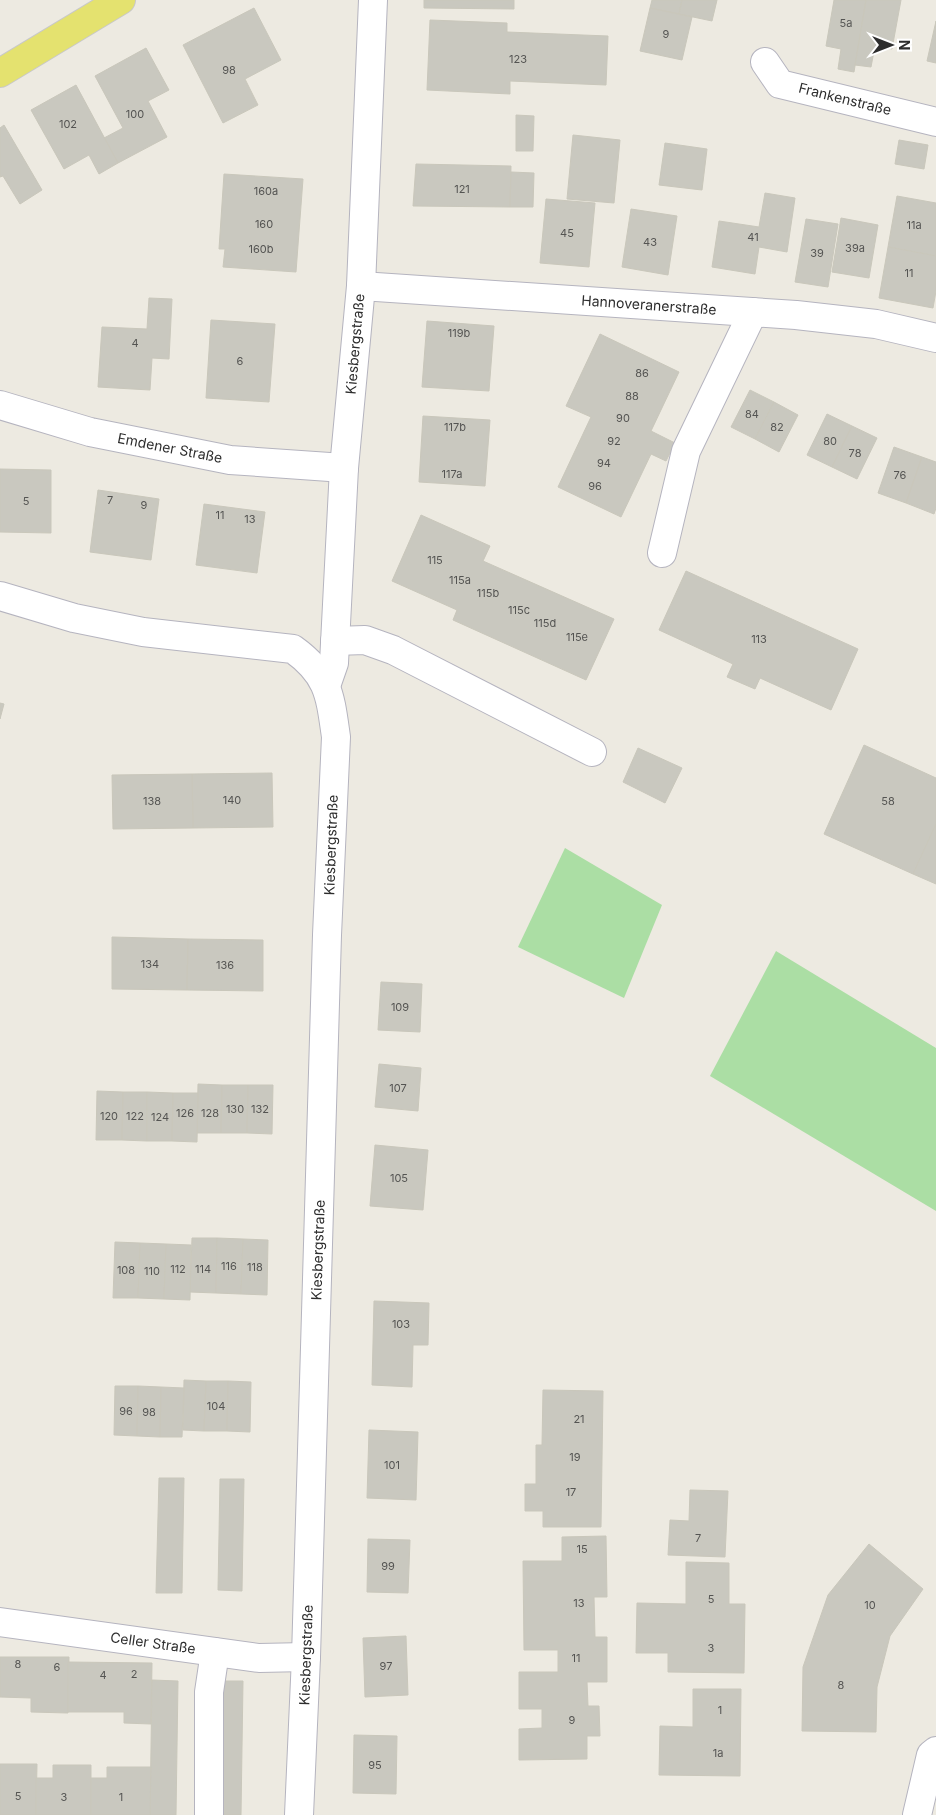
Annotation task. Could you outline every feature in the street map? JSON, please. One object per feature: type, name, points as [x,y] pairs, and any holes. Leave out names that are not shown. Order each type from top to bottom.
[{"type":"main road","points":[[0,73],[122,0]]},
{"type":"street","name":"Kiesbergstraße","points":[[326,686],[334,663],[344,468],[361,286],[373,0]]},
{"type":"street","name":"Frankenstraße","points":[[764,62],[780,84],[936,122]]},
{"type":"street","name":"Hannoveranerstraße","points":[[361,286],[754,312],[876,324],[936,338]]},
{"type":"street","points":[[662,552],[686,451],[719,389],[754,312]]},
{"type":"street","name":"Emdener Straße","points":[[0,405],[90,432],[230,460],[344,468]]},
{"type":"street","name":"Kiesbergstraße","points":[[0,596],[74,618],[143,632],[293,650],[312,663],[326,686],[332,708],[336,737],[327,934],[306,1657],[299,1815]]},
{"type":"street","points":[[335,641],[365,640],[393,650],[592,752]]},
{"type":"street","name":"Celler Straße","points":[[0,1622],[259,1658],[306,1657]]},
{"type":"street","points":[[209,1815],[209,1692],[215,1652]]},
{"type":"street","points":[[917,1815],[933,1753]]},
{"type":"green space","points":[[565,848],[662,905],[624,998],[518,947]]},
{"type":"green space","points":[[776,951],[936,1048],[936,1211],[710,1076]]},
{"type":"building","points":[[424,0],[514,0],[514,9],[424,8]]},
{"type":"building","points":[[652,0],[682,0],[679,14],[650,8]]},
{"type":"building","points":[[682,0],[717,0],[712,21],[679,14]]},
{"type":"building","points":[[834,0],[866,0],[854,72],[838,69],[841,49],[826,46]]},
{"type":"building","points":[[866,0],[901,0],[892,49],[875,46],[871,67],[855,65]]},
{"type":"building","points":[[254,8],[281,60],[245,79],[258,105],[223,123],[183,45]]},
{"type":"building","points":[[650,8],[692,17],[682,60],[640,51]]},
{"type":"building","points":[[430,20],[507,23],[507,32],[608,36],[606,85],[510,81],[510,94],[427,90]]},
{"type":"building","points":[[936,21],[936,63],[927,61]]},
{"type":"building","points":[[146,48],[169,90],[148,101],[167,137],[118,163],[104,138],[123,128],[95,76]]},
{"type":"building","points":[[76,85],[118,163],[99,174],[89,155],[64,169],[31,110]]},
{"type":"building","points":[[516,115],[534,116],[533,151],[516,151]]},
{"type":"building","points":[[4,125],[42,190],[20,204],[3,176],[0,177],[0,128]]},
{"type":"building","points":[[573,135],[620,140],[614,203],[567,199]]},
{"type":"building","points":[[899,140],[928,145],[924,169],[895,164]]},
{"type":"building","points":[[665,143],[707,149],[702,190],[659,185]]},
{"type":"building","points":[[416,164],[511,166],[510,207],[413,206]]},
{"type":"building","points":[[511,172],[534,173],[533,207],[510,207]]},
{"type":"building","points":[[224,174],[303,179],[296,272],[223,267],[225,249],[219,249]]},
{"type":"building","points":[[765,193],[795,198],[787,252],[759,247],[755,274],[712,267],[719,221],[759,227]]},
{"type":"building","points":[[897,196],[936,203],[936,256],[888,247]]},
{"type":"building","points":[[546,199],[595,203],[589,267],[540,263]]},
{"type":"building","points":[[631,209],[677,216],[668,275],[622,267]]},
{"type":"building","points":[[841,218],[878,225],[869,278],[832,272]]},
{"type":"building","points":[[806,219],[838,224],[828,287],[795,282]]},
{"type":"building","points":[[888,247],[936,256],[936,291],[933,308],[879,298]]},
{"type":"building","points":[[149,298],[172,299],[169,359],[152,358],[150,390],[98,387],[102,327],[147,329]]},
{"type":"building","points":[[211,320],[275,324],[269,402],[206,398]]},
{"type":"building","points":[[427,321],[494,326],[489,391],[422,387]]},
{"type":"building","points":[[600,334],[679,372],[651,431],[675,443],[666,461],[651,454],[621,517],[558,487],[591,417],[566,406]]},
{"type":"building","points":[[750,390],[774,402],[755,439],[731,427]]},
{"type":"building","points":[[774,402],[798,415],[779,452],[755,439]]},
{"type":"building","points":[[827,414],[852,426],[832,467],[807,455]]},
{"type":"building","points":[[423,416],[490,420],[485,486],[419,482]]},
{"type":"building","points":[[852,426],[877,438],[857,479],[832,467]]},
{"type":"building","points":[[894,447],[922,457],[906,503],[878,493]]},
{"type":"building","points":[[922,457],[936,462],[936,508],[934,514],[906,503]]},
{"type":"building","points":[[0,469],[51,470],[51,533],[0,532]]},
{"type":"building","points":[[98,490],[159,499],[151,560],[90,552]]},
{"type":"building","points":[[204,504],[265,512],[257,573],[196,565]]},
{"type":"building","points":[[421,515],[490,546],[483,561],[614,619],[586,680],[453,620],[457,610],[392,581]]},
{"type":"building","points":[[686,571],[858,649],[831,710],[760,678],[755,689],[727,677],[733,664],[659,630]]},
{"type":"building","points":[[0,703],[4,704],[0,719]]},
{"type":"building","points":[[864,745],[936,778],[936,824],[913,874],[824,834]]},
{"type":"building","points":[[638,748],[682,768],[665,803],[623,782]]},
{"type":"building","points":[[272,773],[273,827],[193,828],[192,774]]},
{"type":"building","points":[[192,774],[193,828],[113,829],[112,775]]},
{"type":"building","points":[[936,824],[936,884],[913,874]]},
{"type":"building","points":[[112,937],[188,939],[187,990],[112,989]]},
{"type":"building","points":[[188,939],[263,940],[263,991],[187,990]]},
{"type":"building","points":[[381,982],[422,984],[420,1032],[378,1030]]},
{"type":"building","points":[[379,1064],[421,1068],[418,1111],[375,1107]]},
{"type":"building","points":[[198,1084],[222,1085],[221,1133],[197,1133]]},
{"type":"building","points":[[222,1085],[248,1085],[247,1133],[221,1133]]},
{"type":"building","points":[[248,1085],[273,1085],[272,1134],[247,1133]]},
{"type":"building","points":[[97,1091],[123,1092],[122,1140],[96,1140]]},
{"type":"building","points":[[123,1092],[147,1092],[147,1141],[122,1140]]},
{"type":"building","points":[[147,1092],[173,1093],[172,1141],[147,1141]]},
{"type":"building","points":[[173,1093],[198,1093],[197,1142],[172,1141]]},
{"type":"building","points":[[375,1145],[428,1150],[423,1210],[370,1206]]},
{"type":"building","points":[[192,1238],[217,1238],[216,1293],[190,1292]]},
{"type":"building","points":[[217,1238],[243,1239],[241,1294],[216,1293]]},
{"type":"building","points":[[243,1239],[268,1240],[267,1295],[241,1294]]},
{"type":"building","points":[[115,1242],[140,1243],[138,1298],[113,1298]]},
{"type":"building","points":[[140,1243],[166,1244],[164,1299],[138,1298]]},
{"type":"building","points":[[166,1244],[191,1245],[190,1300],[164,1299]]},
{"type":"building","points":[[374,1301],[429,1303],[428,1345],[413,1345],[412,1387],[372,1385]]},
{"type":"building","points":[[184,1380],[206,1381],[204,1431],[183,1430]]},
{"type":"building","points":[[206,1381],[228,1381],[227,1431],[204,1431]]},
{"type":"building","points":[[228,1381],[251,1382],[250,1432],[227,1431]]},
{"type":"building","points":[[115,1386],[138,1386],[137,1436],[114,1435]]},
{"type":"building","points":[[138,1386],[161,1387],[160,1437],[137,1436]]},
{"type":"building","points":[[161,1387],[184,1388],[182,1437],[160,1437]]},
{"type":"building","points":[[543,1390],[603,1391],[601,1527],[543,1527],[543,1511],[525,1511],[525,1484],[536,1484],[536,1445],[542,1445]]},
{"type":"building","points":[[369,1430],[418,1432],[416,1500],[367,1498]]},
{"type":"building","points":[[159,1478],[184,1478],[182,1593],[156,1593]]},
{"type":"building","points":[[220,1479],[244,1479],[242,1591],[218,1590]]},
{"type":"building","points":[[690,1490],[728,1491],[725,1557],[668,1555],[670,1520],[689,1521]]},
{"type":"building","points":[[606,1536],[607,1597],[594,1597],[595,1637],[607,1637],[607,1682],[587,1682],[588,1706],[599,1706],[600,1736],[587,1736],[587,1759],[519,1760],[519,1729],[542,1728],[542,1709],[519,1709],[519,1672],[558,1672],[558,1650],[524,1650],[523,1561],[562,1561],[562,1537]]},
{"type":"building","points":[[368,1539],[410,1540],[408,1593],[367,1592]]},
{"type":"building","points":[[869,1544],[923,1589],[890,1636],[877,1687],[876,1732],[802,1731],[803,1667],[828,1595]]},
{"type":"building","points":[[686,1562],[729,1563],[729,1604],[745,1604],[744,1673],[668,1672],[668,1653],[636,1653],[637,1603],[686,1604]]},
{"type":"building","points":[[406,1636],[408,1695],[365,1697],[363,1638]]},
{"type":"building","points":[[0,1657],[69,1657],[68,1713],[31,1712],[31,1698],[0,1697]]},
{"type":"building","points":[[68,1662],[152,1663],[151,1724],[124,1723],[124,1712],[68,1712]]},
{"type":"building","points":[[152,1680],[178,1681],[176,1815],[150,1815]]},
{"type":"building","points":[[219,1681],[243,1681],[241,1815],[217,1815]]},
{"type":"building","points":[[693,1689],[741,1689],[740,1776],[659,1775],[660,1726],[693,1727]]},
{"type":"building","points":[[354,1735],[397,1736],[396,1794],[353,1793]]},
{"type":"building","points":[[0,1764],[37,1764],[36,1815],[0,1815]]},
{"type":"building","points":[[53,1765],[91,1765],[91,1815],[36,1815],[36,1778],[53,1778]]},
{"type":"building","points":[[107,1767],[151,1767],[150,1815],[91,1815],[91,1778],[107,1778]]}]
